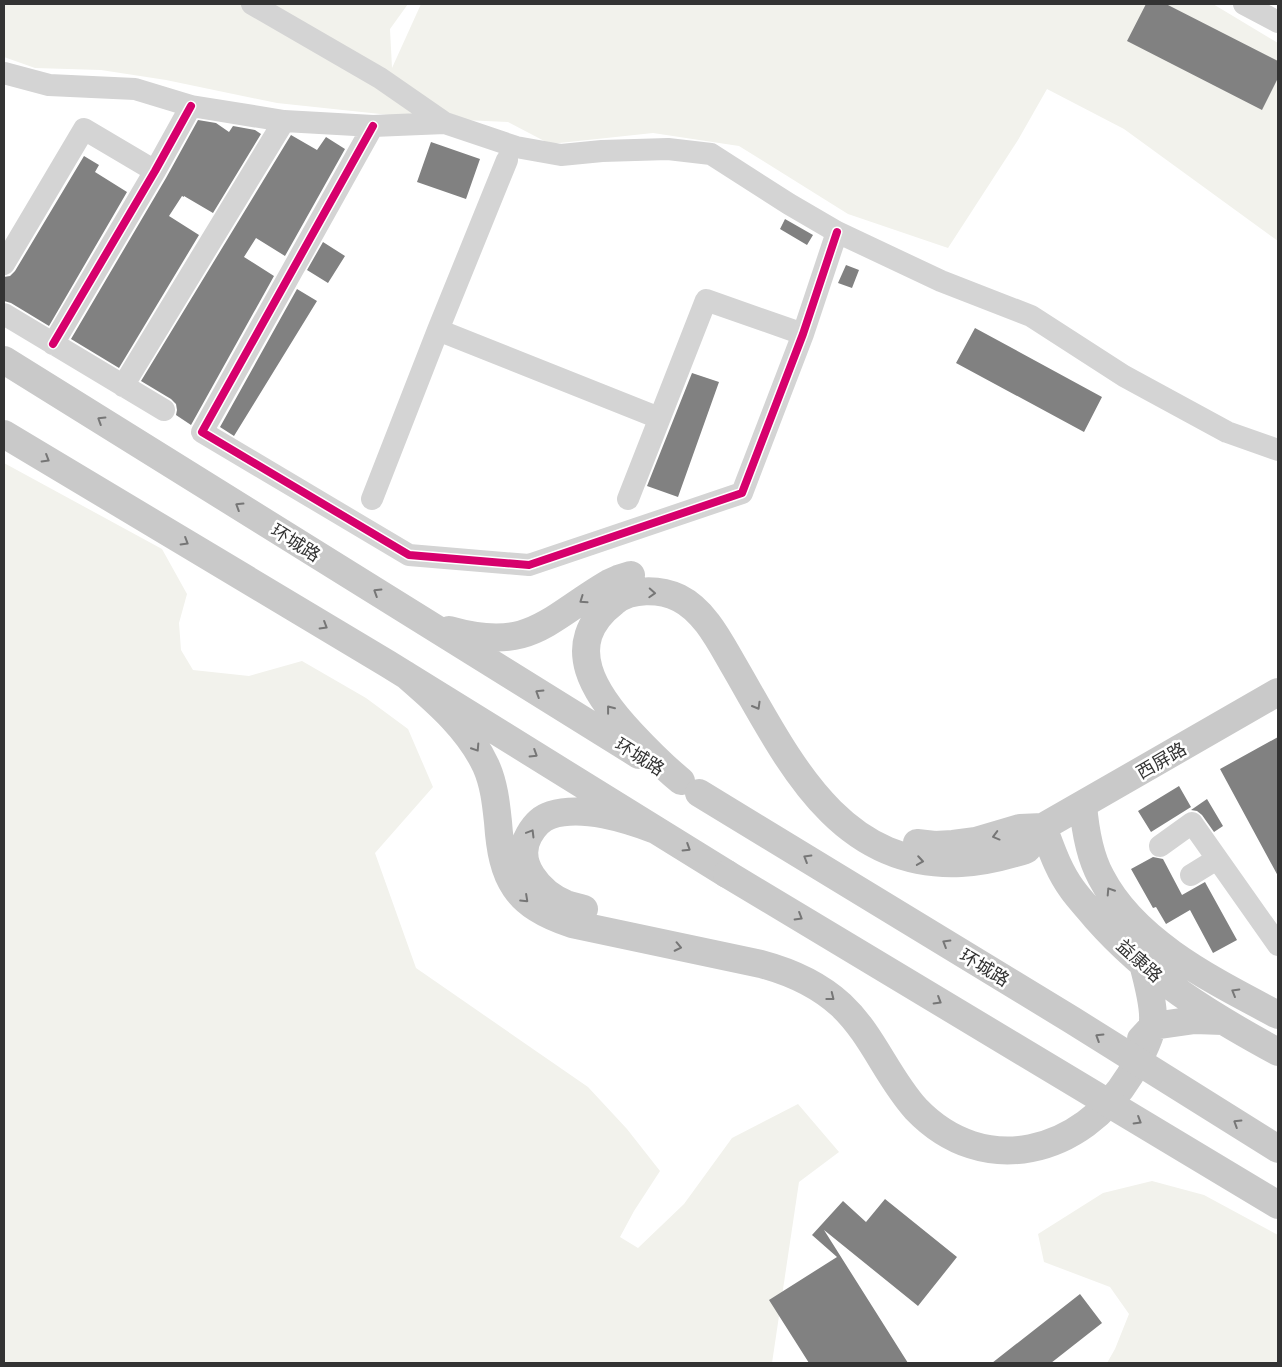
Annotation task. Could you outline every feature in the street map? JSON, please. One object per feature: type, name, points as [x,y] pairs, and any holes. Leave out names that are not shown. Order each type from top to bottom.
[{"type":"main road","name":"环城路","points":[[4,360],[690,787],[1278,1148]]},
{"type":"main road","points":[[4,434],[397,670],[728,874],[1278,1205]]},
{"type":"main road","points":[[423,621],[478,637],[498,638],[515,636],[532,632],[546,625],[600,588],[618,579],[643,574],[666,576],[679,580],[695,587],[715,606],[738,638],[794,733],[820,771],[844,799],[873,823],[904,839],[934,845],[976,841],[1020,828],[1044,826]]},
{"type":"main road","points":[[690,787],[639,741],[609,708],[594,684],[588,667],[586,646],[594,623],[607,607],[628,594],[644,592],[668,594],[684,601],[698,613],[718,640],[787,755],[815,794],[832,812],[871,843],[888,852],[910,859],[933,863],[965,863],[999,857],[1027,849],[1044,826]]},
{"type":"main road","points":[[397,670],[440,705],[460,727],[482,758],[494,790],[504,865],[514,886],[528,903],[546,914],[572,924],[761,964],[788,972],[810,982],[835,1000],[852,1016],[900,1088],[916,1108],[936,1126],[960,1140],[988,1148],[1016,1150],[1048,1144],[1075,1131],[1100,1112],[1120,1089],[1137,1063],[1153,1026],[1143,964]]},
{"type":"main road","name":"西屏路","points":[[1044,826],[1278,692]]},
{"type":"main road","name":"益康路","points":[[1083,804],[1087,836],[1096,866],[1110,892],[1128,915],[1152,937],[1192,966],[1278,1015]]},
{"type":"main road","points":[[656,830],[624,820],[593,814],[565,812],[550,815],[536,824],[529,834],[524,848],[525,862],[530,874],[541,887],[566,904],[766,947],[794,955],[818,966],[846,986],[864,1003],[928,1096],[946,1112],[967,1124],[990,1131],[1013,1133],[1037,1129],[1060,1120],[1088,1100],[1153,1026],[1190,1020],[1223,1021]]},
{"type":"main road","name":"益康路","points":[[1044,826],[1058,864],[1071,888],[1105,928],[1169,986],[1223,1021],[1278,1052]]},
{"type":"street","points":[[252,4],[380,78],[445,123],[516,147],[561,155],[602,150],[668,149],[711,154],[837,232],[941,281],[1031,316],[1124,376],[1210,423],[1227,432],[1278,450]]},
{"type":"street","points":[[1244,4],[1278,22]]},
{"type":"street","points":[[4,73],[49,85],[135,89],[191,106],[284,121],[373,126],[445,123]]},
{"type":"street","points":[[53,344],[191,106]]},
{"type":"street","points":[[123,386],[284,121]]},
{"type":"street","points":[[373,126],[202,432],[409,556],[529,565],[742,493],[803,334],[837,232]]},
{"type":"street","points":[[4,264],[84,129],[155,171]]},
{"type":"street","points":[[372,499],[507,160]]},
{"type":"street","points":[[628,499],[706,300],[803,334]]},
{"type":"street","points":[[4,314],[164,410]]},
{"type":"street","points":[[438,330],[659,418]]},
{"type":"street","points":[[1160,846],[1192,823],[1278,945]]},
{"type":"street","points":[[1191,875],[1217,859]]},
{"type":"shaded area","points":[[4,4],[408,4],[390,29],[392,68],[421,4],[1213,4],[1278,43],[1278,241],[1124,129],[1047,89],[1018,140],[948,248],[848,214],[739,146],[653,133],[550,144],[508,122],[418,118],[277,103],[166,80],[101,70],[35,68],[4,57]]},
{"type":"shaded area","points":[[4,463],[162,549],[187,594],[179,623],[181,650],[193,670],[249,676],[302,661],[366,698],[408,729],[433,787],[375,853],[416,968],[588,1087],[627,1129],[660,1171],[634,1211],[620,1237],[638,1248],[684,1204],[732,1138],[798,1104],[839,1152],[799,1182],[772,1363],[4,1363]]},
{"type":"shaded area","points":[[1152,1181],[1204,1195],[1278,1235],[1278,1363],[1107,1363],[1115,1349],[1129,1314],[1110,1287],[1044,1262],[1038,1234],[1103,1193]]},
{"type":"building","points":[[1146,4],[1166,4],[1278,61],[1278,78],[1262,110],[1127,41]]},
{"type":"building","points":[[198,120],[216,123],[229,132],[233,126],[255,130],[261,134],[213,213],[182,196],[169,216],[199,235],[119,368],[71,339]]},
{"type":"building","points":[[291,135],[317,150],[326,137],[345,149],[285,256],[256,238],[244,257],[274,276],[191,425],[176,415],[176,404],[171,399],[141,381]]},
{"type":"building","points":[[431,142],[480,159],[466,199],[417,182]]},
{"type":"building","points":[[84,156],[99,165],[95,172],[127,192],[49,326],[11,303],[4,301],[4,277],[10,276],[15,271]]},
{"type":"building","points":[[785,219],[813,235],[807,245],[780,229]]},
{"type":"building","points":[[323,242],[345,256],[328,283],[307,270]]},
{"type":"building","points":[[846,265],[859,270],[852,288],[838,283]]},
{"type":"building","points":[[297,289],[317,301],[234,436],[220,427]]},
{"type":"building","points":[[975,328],[1102,397],[1084,432],[956,363]]},
{"type":"building","points":[[692,373],[719,382],[678,497],[647,486]]},
{"type":"building","points":[[1278,737],[1278,876],[1220,769]]},
{"type":"building","points":[[1179,786],[1191,807],[1151,832],[1138,811]]},
{"type":"building","points":[[1207,799],[1223,826],[1214,832],[1202,815],[1197,811],[1191,810]]},
{"type":"building","points":[[1153,857],[1163,859],[1182,895],[1205,882],[1237,940],[1213,953],[1190,910],[1166,924],[1156,907],[1153,908],[1131,869]]},
{"type":"building","points":[[885,1199],[957,1257],[918,1306],[824,1230],[908,1363],[809,1363],[769,1300],[837,1257],[812,1235],[843,1201],[866,1222]]},
{"type":"building","points":[[1080,1294],[1102,1323],[1051,1363],[992,1363]]},
{"type":"cycle path","points":[[53,344],[191,106]]},
{"type":"cycle path","points":[[373,126],[202,432],[409,555],[529,565],[742,493],[803,334],[837,232]]}]
